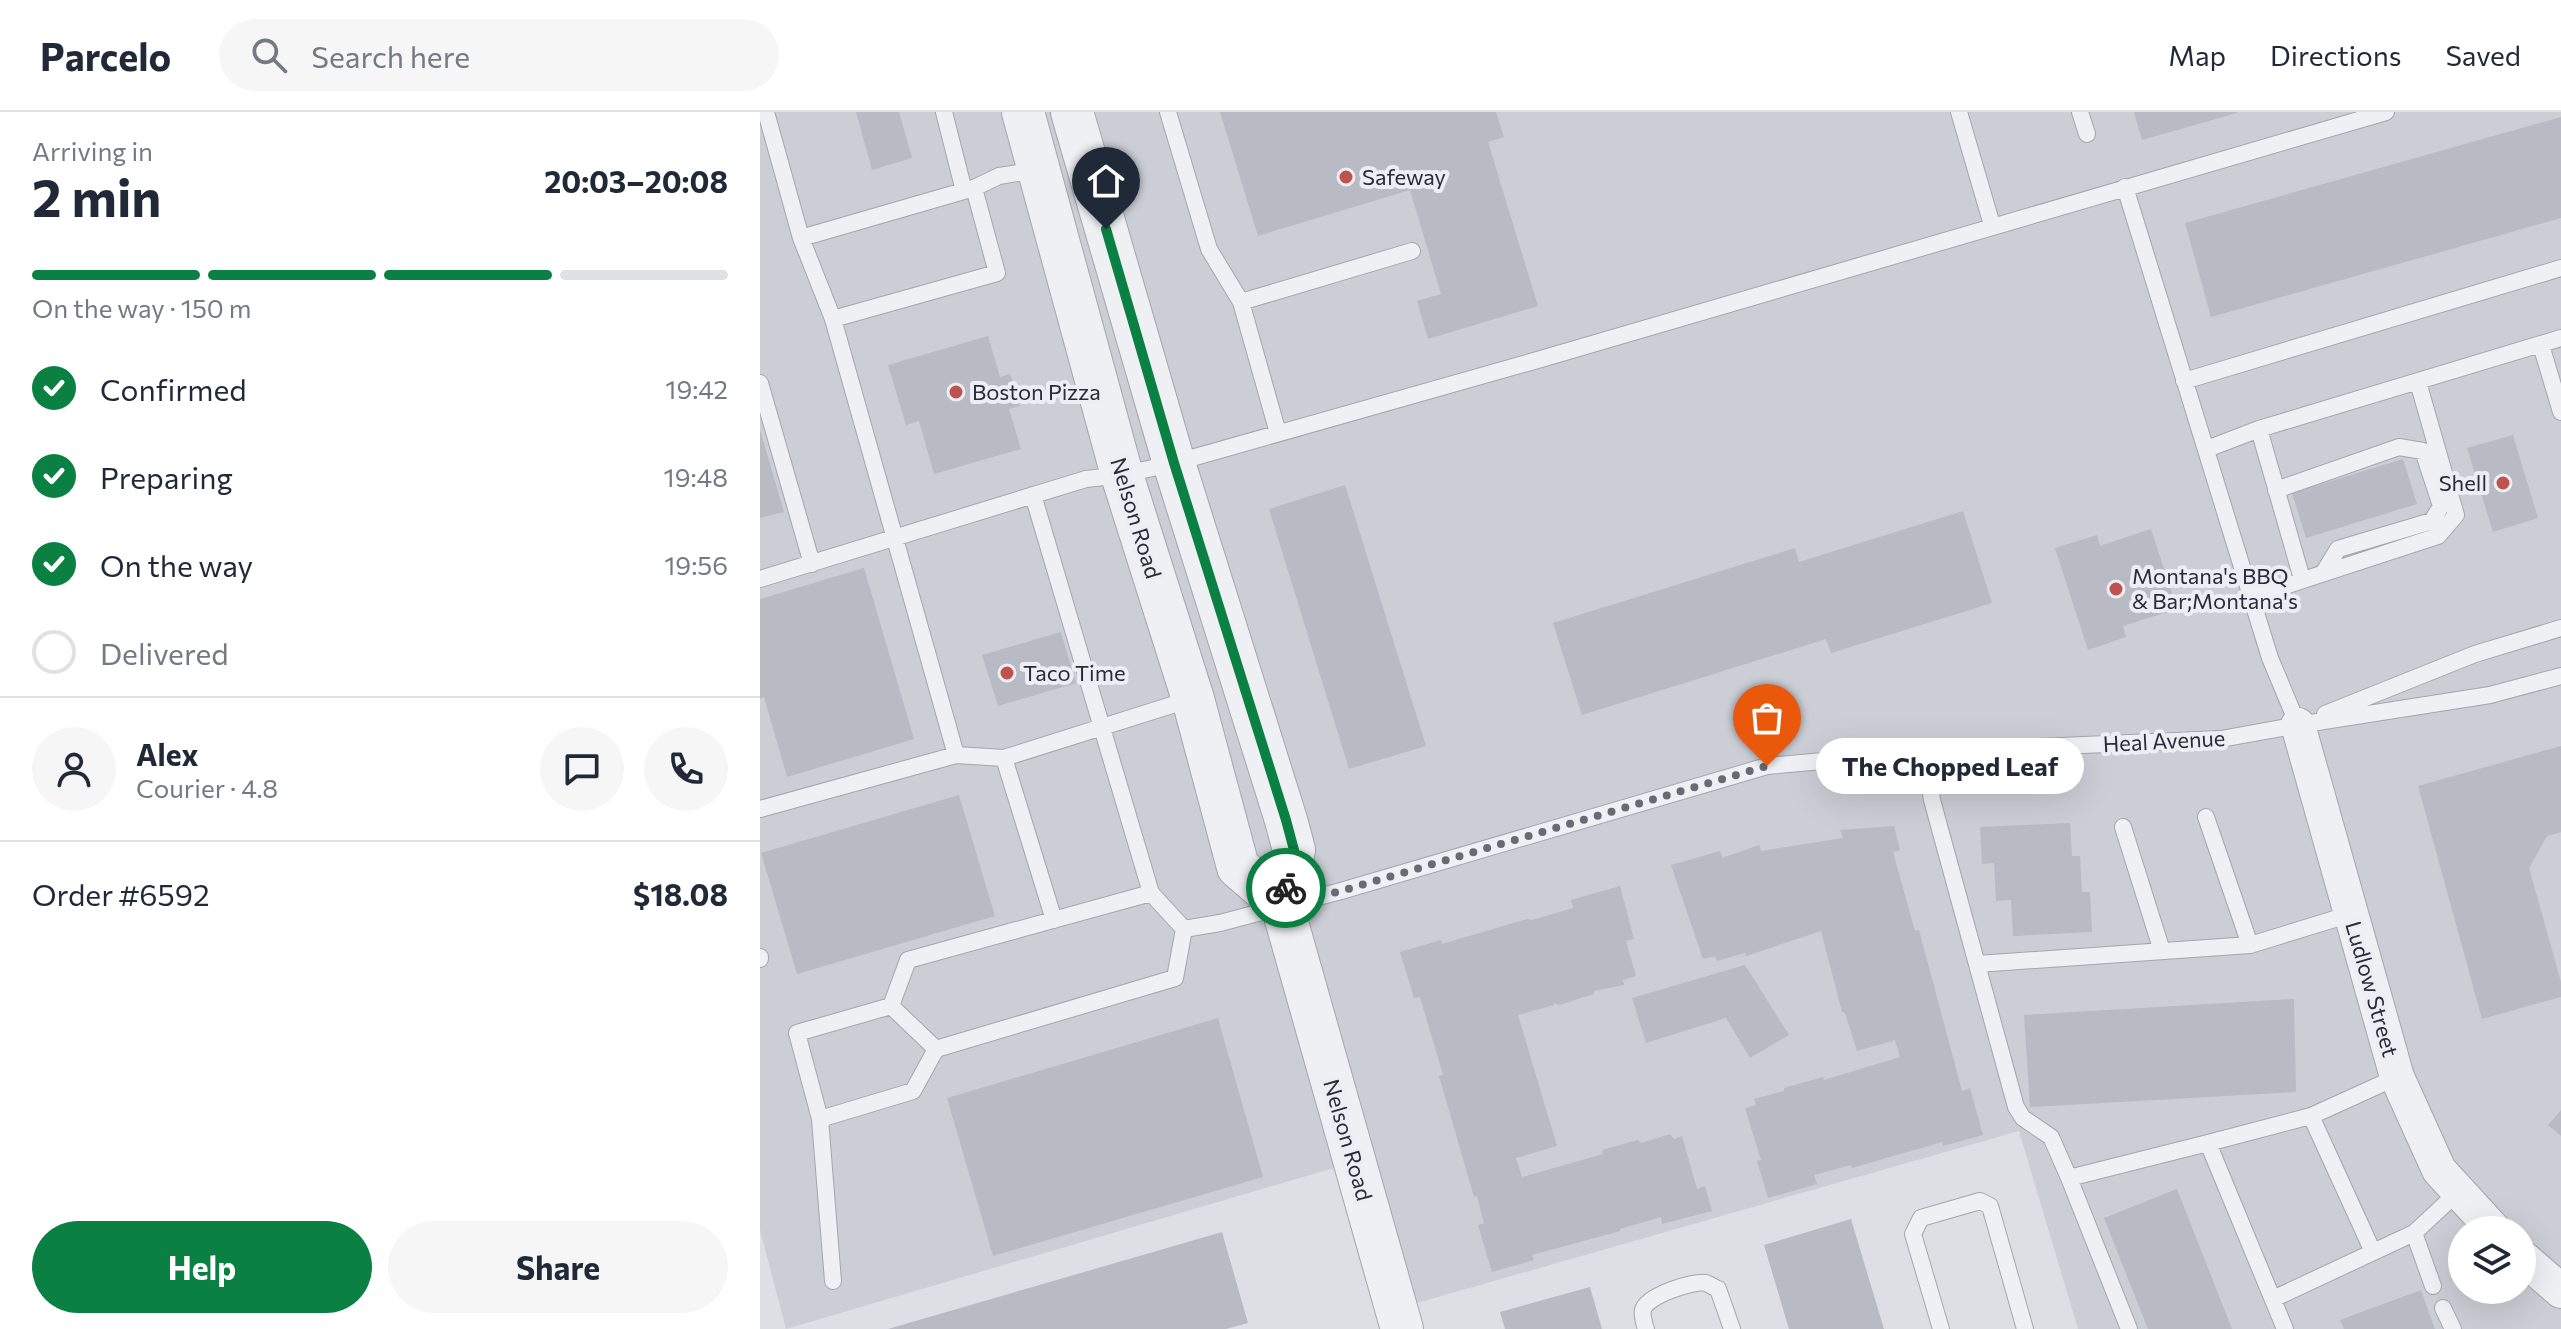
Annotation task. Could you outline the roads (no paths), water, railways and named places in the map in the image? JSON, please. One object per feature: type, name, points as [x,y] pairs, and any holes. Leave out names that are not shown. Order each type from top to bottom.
[{"type":"street","name":"Nelson Road","points":[[1023,112],[1122,475],[1193,699],[1238,867],[1282,905]]},
{"type":"street","name":"Nelson Road","points":[[1072,112],[1174,463],[1294,850],[1282,905],[1402,1329]]},
{"type":"street","name":"Ludlow Street","points":[[2298,725],[2397,1077],[2439,1170],[2481,1216]]},
{"type":"street","points":[[2536,1269],[2561,1291]]},
{"type":"lane","points":[[766,112],[801,238],[833,319],[956,755]]},
{"type":"lane","points":[[833,319],[997,273],[944,112]]},
{"type":"lane","points":[[1168,112],[1209,249],[1241,302],[1278,433]]},
{"type":"lane","points":[[1959,112],[1992,225]]},
{"type":"lane","points":[[2080,112],[2087,134]]},
{"type":"lane","points":[[760,579],[1086,479],[1122,475],[1174,463],[2386,112]]},
{"type":"lane","points":[[801,238],[969,189],[999,176],[1038,170]]},
{"type":"lane","points":[[2125,187],[2270,658],[2298,725]]},
{"type":"lane","points":[[1241,302],[1412,251]]},
{"type":"lane","points":[[2184,381],[2561,268]]},
{"type":"lane","points":[[2207,449],[2259,429],[2561,338]]},
{"type":"lane","points":[[2541,345],[2561,412]]},
{"type":"lane","points":[[2251,597],[2438,536],[2456,515],[2418,382]]},
{"type":"lane","points":[[760,383],[812,564]]},
{"type":"lane","points":[[2259,429],[2302,579]]},
{"type":"lane","points":[[2276,490],[2399,447],[2423,451],[2441,506],[2432,521],[2338,549],[2324,572]]},
{"type":"lane","points":[[820,1119],[913,1091],[936,1049],[1175,978],[1184,929],[1151,893],[1033,495]]},
{"type":"lane","name":"Heal Avenue","points":[[2298,725],[2475,654],[2561,628]]},
{"type":"lane","name":"Heal Avenue","points":[[1184,929],[1220,923],[1341,891],[1767,766],[1925,752],[2221,739],[2490,695],[2561,676]]},
{"type":"lane","points":[[760,809],[956,755],[1004,758],[1193,699]]},
{"type":"lane","points":[[1925,752],[1932,800],[2016,1107],[2023,1118],[2051,1137],[2129,1329]]},
{"type":"lane","points":[[1004,758],[1054,920]]},
{"type":"lane","points":[[2206,817],[2250,945]]},
{"type":"lane","points":[[2123,827],[2162,951]]},
{"type":"lane","points":[[891,1006],[908,960],[1151,893]]},
{"type":"lane","points":[[1977,964],[2250,945],[2351,914]]},
{"type":"lane","points":[[891,1006],[936,1049]]},
{"type":"lane","points":[[833,1281],[820,1119],[797,1033],[891,1006]]},
{"type":"lane","points":[[2069,1178],[2311,1116],[2397,1077]]},
{"type":"lane","points":[[2311,1116],[2373,1252]]},
{"type":"lane","points":[[2208,1143],[2285,1329]]},
{"type":"lane","points":[[2273,1299],[2414,1233],[2458,1192]]},
{"type":"lane","points":[[1941,1329],[1913,1234],[1915,1226],[1921,1218],[1980,1201],[1990,1206],[2025,1329]]},
{"type":"lane","points":[[2414,1233],[2433,1286]]},
{"type":"lane","points":[[1646,1329],[1643,1311],[1647,1301],[1698,1283],[1707,1283],[1718,1289],[1732,1329]]},
{"type":"lane","points":[[2443,1308],[2453,1329]]},
{"type":"place","name":"Safeway","points":[[1346,177]]},
{"type":"place","name":"Boston Pizza","points":[[956,392]]},
{"type":"place","name":"Shell","points":[[2503,483]]},
{"type":"place","name":"Montana's BBQ & Bar;Montana's","points":[[2116,589]]},
{"type":"place","name":"Taco Time","points":[[1007,673]]},
{"type":"place","name":"The Chopped Leaf","points":[[1767,766]]}]
